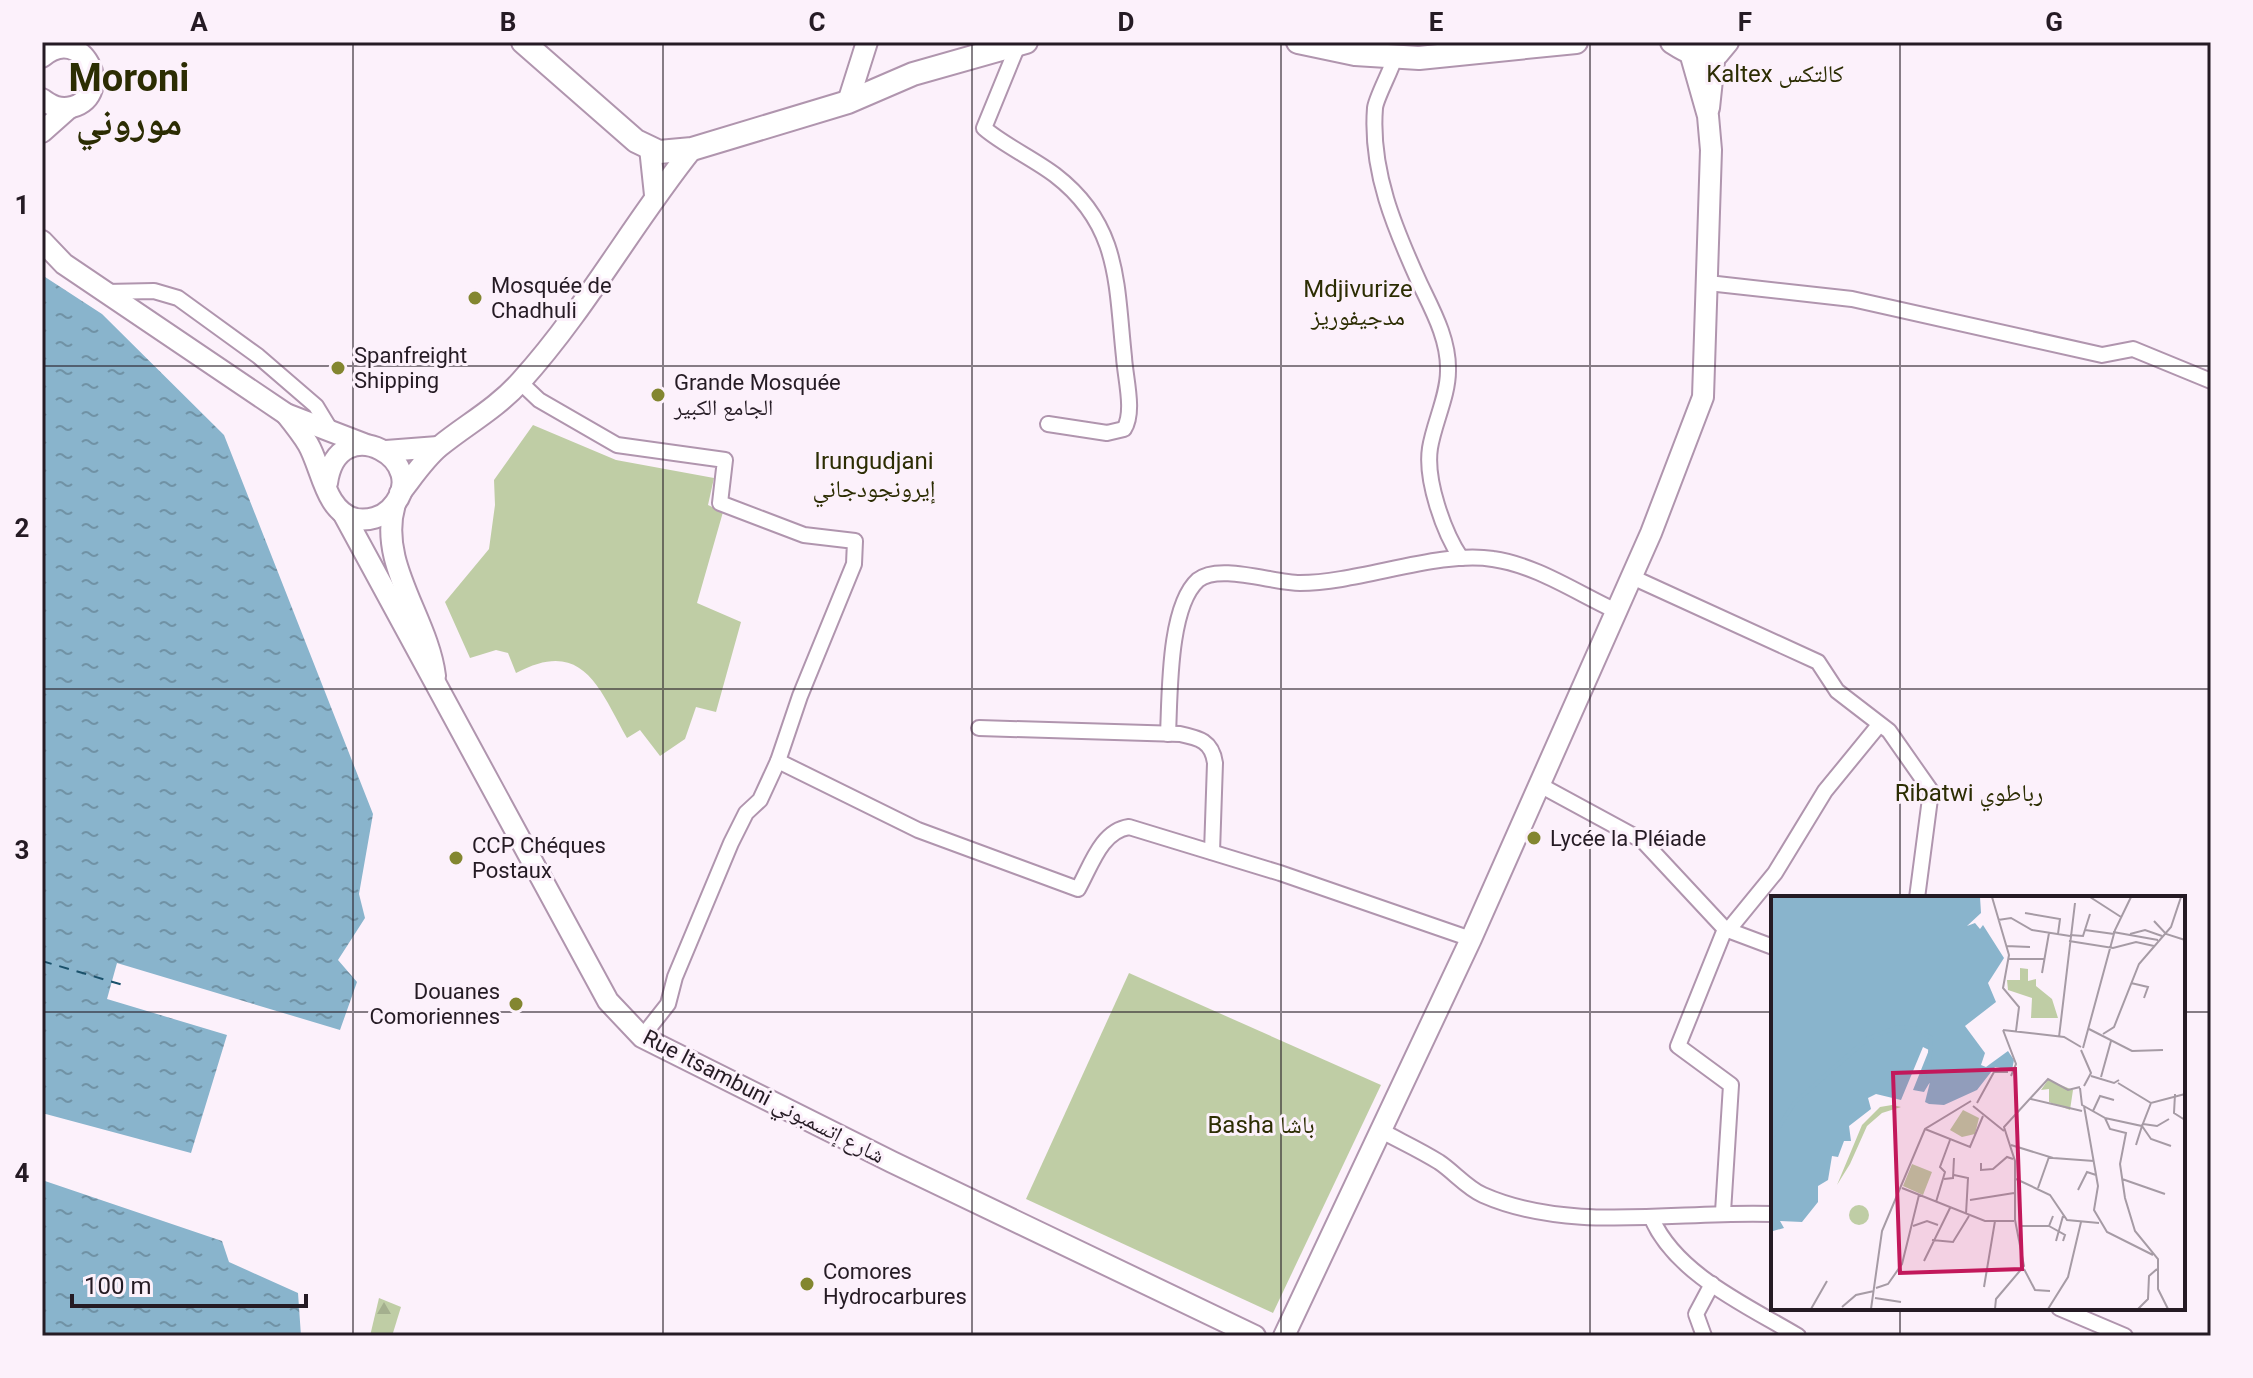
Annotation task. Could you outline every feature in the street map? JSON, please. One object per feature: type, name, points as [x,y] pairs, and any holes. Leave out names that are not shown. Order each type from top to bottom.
[{"type":"main road","points":[[523,42],[636,141],[668,152],[692,149],[848,102],[913,74],[1022,44]]},
{"type":"main road","points":[[848,102],[867,42]]},
{"type":"main road","points":[[1298,42],[1355,54],[1395,57],[1455,56],[1576,42]]},
{"type":"main road","points":[[42,57],[68,45],[88,60],[93,79],[86,98],[69,108],[42,132]]},
{"type":"main road","points":[[1284,1336],[1471,939],[1632,577],[1703,397],[1708,283],[1708,116],[1720,46],[1683,46],[1708,116]]},
{"type":"main road","points":[[42,99],[52,106],[69,108]]},
{"type":"main road","points":[[650,148],[655,195]]},
{"type":"main road","points":[[286,414],[308,444],[334,505],[343,513],[365,520],[387,512],[438,447],[475,423],[520,382],[596,287],[655,195],[692,149]]},
{"type":"main road","points":[[42,241],[64,264],[286,414],[333,434],[386,451],[438,447]]},
{"type":"main road","points":[[42,258],[64,264]]},
{"type":"main road","points":[[327,483],[333,460],[342,452],[364,444]]},
{"type":"main road","points":[[386,451],[400,470],[398,498]]},
{"type":"main road","name":"Rue Itsambuni شارع إتسمبوني","points":[[398,498],[391,524],[394,552],[432,649],[436,684]]},
{"type":"main road","name":"Rue Itsambuni شارع إتسمبوني","points":[[343,513],[608,1001],[642,1037],[892,1162],[1255,1336]]},
{"type":"street","points":[[1022,44],[984,128],[1057,176],[1100,223],[1107,236],[1115,278],[1126,387],[1128,417],[1124,429],[1107,433],[1048,424]]},
{"type":"street","points":[[1395,57],[1386,85],[1375,105],[1383,191],[1398,239],[1442,331],[1448,372],[1429,453],[1446,535],[1461,558]]},
{"type":"street","points":[[1708,283],[1852,299],[2102,355],[2133,349],[2211,381]]},
{"type":"street","points":[[106,292],[154,291],[178,298],[258,356],[316,406],[333,434]]},
{"type":"street","points":[[520,382],[539,400],[617,445],[725,460],[720,503],[804,535],[855,541],[854,564],[800,696],[778,761],[760,800],[746,813],[731,843],[675,977],[673,994],[642,1037]]},
{"type":"street","points":[[1168,734],[1179,619],[1192,588],[1205,576],[1226,573],[1310,583],[1461,558],[1494,559],[1526,568],[1616,611]]},
{"type":"street","points":[[1632,577],[1818,662],[1837,691],[1889,731],[1931,791],[1917,896]]},
{"type":"street","points":[[1723,1212],[1731,1085],[1683,1050],[1678,1042],[1728,928],[1775,873],[1825,791],[1879,725]]},
{"type":"street","points":[[979,728],[1168,734],[1204,741],[1214,754],[1212,852]]},
{"type":"street","points":[[778,761],[933,836],[1078,889],[1107,836],[1117,828],[1129,827],[1471,939]]},
{"type":"street","points":[[1538,784],[1643,841],[1728,928],[1771,946]]},
{"type":"street","points":[[1380,1130],[1440,1163],[1482,1195],[1540,1210],[1652,1219],[1723,1212],[1771,1214]]},
{"type":"street","points":[[1652,1219],[1660,1238],[1712,1284],[1798,1336]]},
{"type":"street","points":[[1704,1336],[1696,1314],[1712,1284]]},
{"type":"street","points":[[2064,1310],[2125,1336]]},
{"type":"green space","points":[[533,425],[616,460],[714,478],[708,505],[723,512],[697,603],[741,622],[716,712],[696,707],[685,739],[660,756],[640,730],[627,738],[597,686],[586,673],[573,665],[558,661],[539,663],[516,673],[508,653],[496,650],[470,658],[445,602],[489,549],[495,505],[494,480]]},
{"type":"green space","points":[[1129,973],[1381,1085],[1273,1313],[1026,1199]]},
{"type":"green space","points":[[379,1298],[401,1307],[392,1336],[370,1336]]},
{"type":"water","points":[[42,275],[102,314],[224,435],[373,814],[359,894],[365,918],[338,960],[357,982],[340,1030],[117,963],[107,999],[227,1035],[191,1153],[42,1113]]},
{"type":"water","points":[[42,1180],[222,1241],[229,1262],[298,1293],[301,1336],[42,1336]]},
{"type":"ferry route","points":[[42,961],[123,985]]},
{"type":"place","name":"Mosquée de Chadhuli","points":[[475,298]]},
{"type":"place","name":"Spanfreight Shipping","points":[[338,368]]},
{"type":"place","name":"Grande Mosquée الجامع الكبير","points":[[658,395]]},
{"type":"place","name":"Lycée la Pléiade","points":[[1534,838]]},
{"type":"place","name":"CCP Chéques Postaux","points":[[456,858]]},
{"type":"place","name":"Douanes Comoriennes","points":[[516,1004]]},
{"type":"place","name":"Comores Hydrocarbures","points":[[807,1284]]},
{"type":"district","name":"Kaltex كالتكس","points":[[1775,74]]},
{"type":"district","name":"Moroni موروني","points":[[129,100]]},
{"type":"district","name":"Mdjivurize مدجيفوريز","points":[[1358,303]]},
{"type":"district","name":"Irungudjani إيرونجودجاني","points":[[874,475]]},
{"type":"district","name":"Ribatwi رباطوي","points":[[1969,793]]},
{"type":"district","name":"Basha باشا","points":[[1261,1125]]}]
